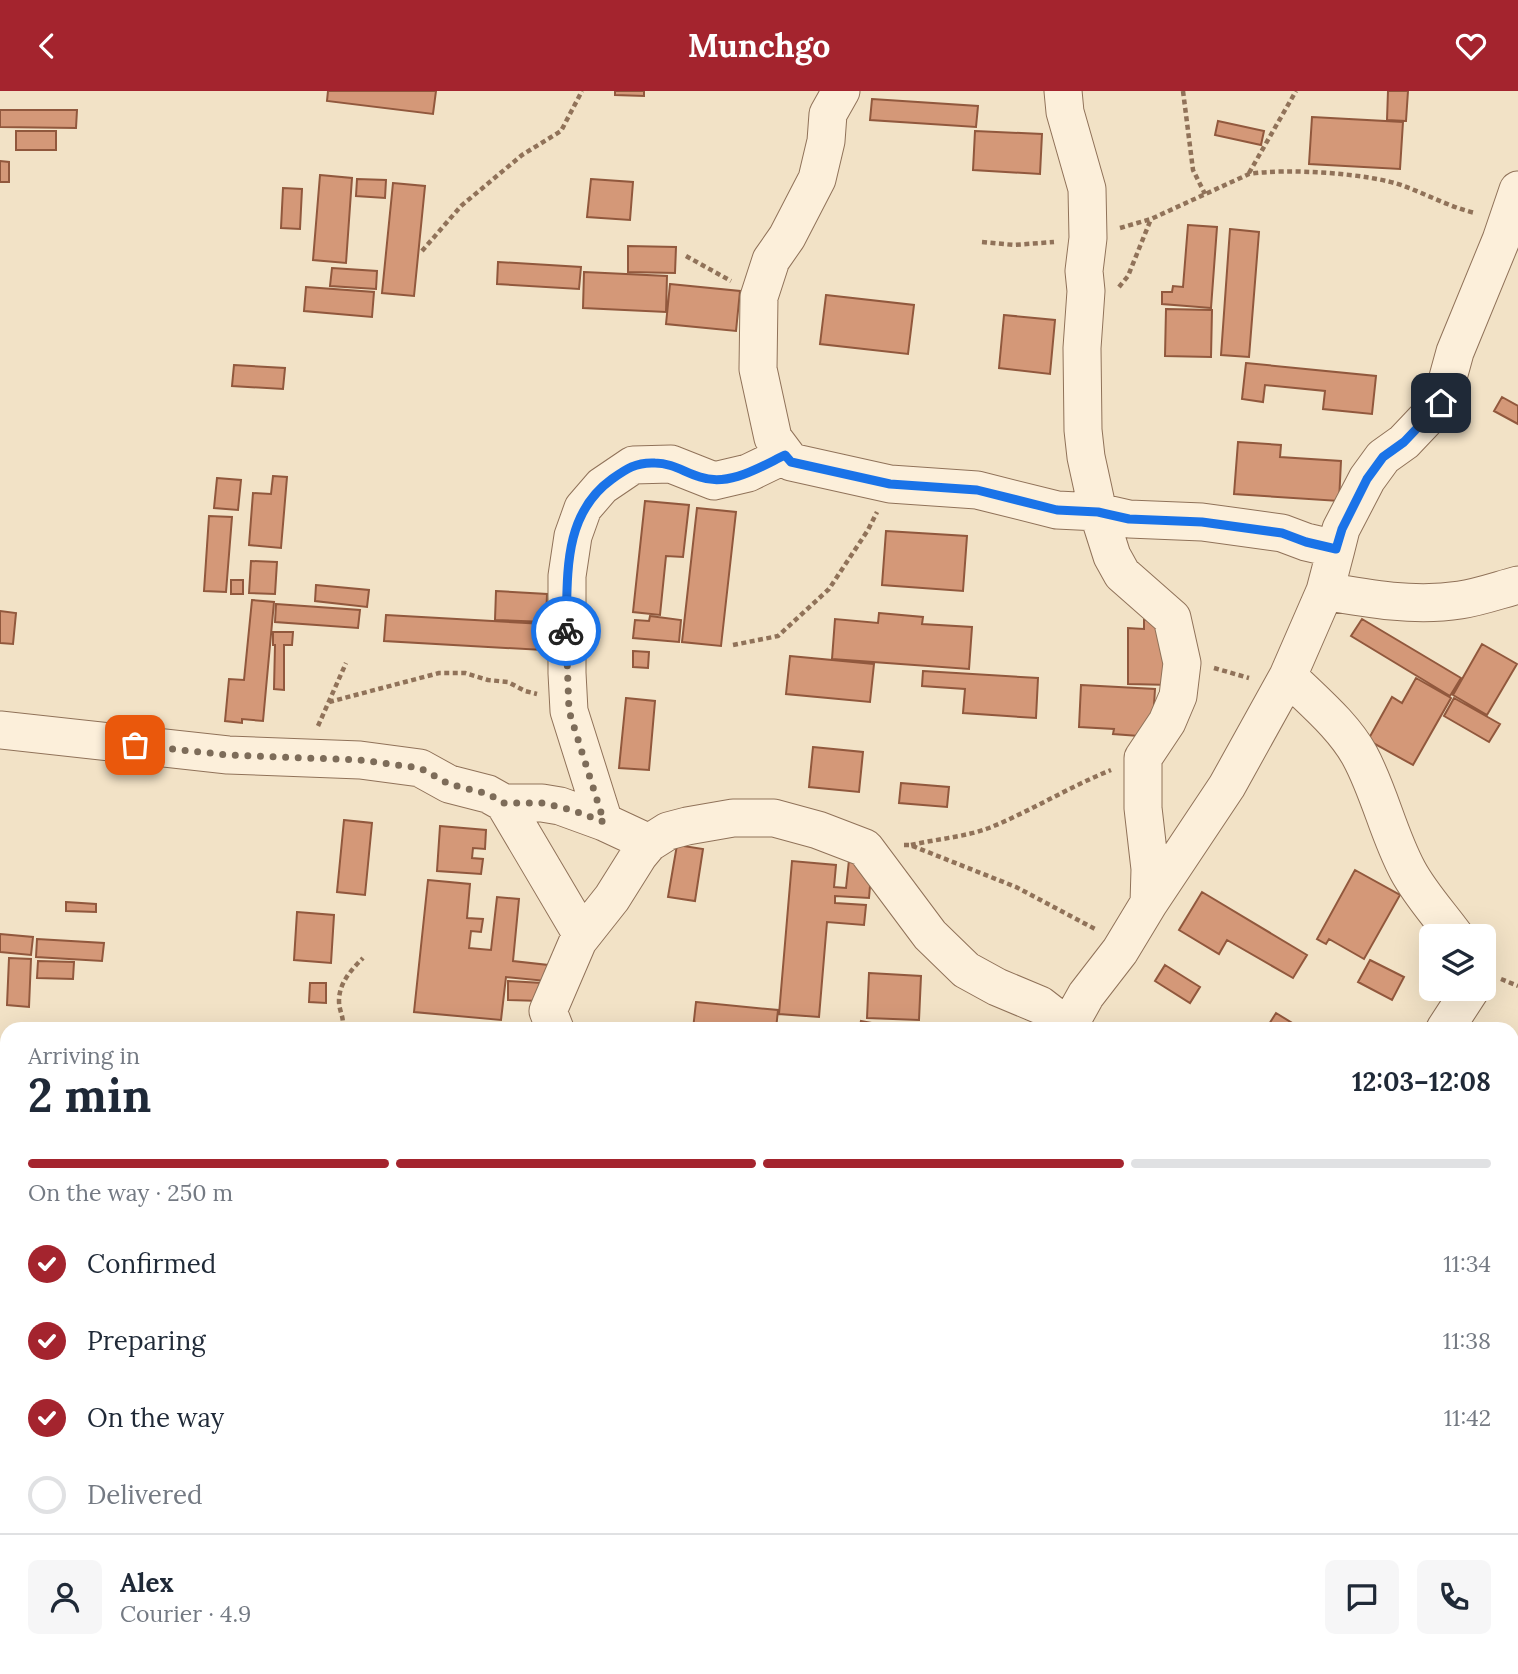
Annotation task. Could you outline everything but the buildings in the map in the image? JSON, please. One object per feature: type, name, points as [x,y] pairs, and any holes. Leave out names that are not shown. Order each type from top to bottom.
[{"type":"street","points":[[841,91],[828,114],[826,141],[817,179],[787,237],[771,260],[759,297],[758,369],[773,438],[791,462],[890,484],[977,490],[1057,510],[1098,512],[1129,519],[1202,522],[1282,533],[1336,549]]},
{"type":"street","points":[[1063,91],[1065,112],[1087,189],[1083,430],[1098,512],[1112,556],[1122,573],[1172,618],[1182,663],[1178,696],[1167,723],[1143,758],[1143,808],[1150,869],[1149,903]]},
{"type":"street","points":[[1070,1022],[1086,995],[1120,951],[1227,786],[1288,676],[1325,591],[1342,529],[1367,479],[1383,457],[1404,442],[1441,403],[1455,352],[1501,240],[1518,190]]},
{"type":"street","points":[[604,822],[569,711],[567,576],[573,536],[583,508],[602,486],[633,465],[671,464],[714,481],[748,473],[785,455]]},
{"type":"street","points":[[1325,591],[1374,600],[1423,602],[1460,600],[1518,585]]},
{"type":"street","points":[[1288,676],[1336,723],[1359,755],[1381,801],[1406,869],[1422,896],[1447,924]]},
{"type":"street","points":[[0,730],[228,755],[360,760],[420,768],[449,784],[488,794],[504,803],[542,803],[572,810],[649,843]]},
{"type":"street","points":[[504,803],[582,935]]},
{"type":"street","points":[[552,1022],[548,1011],[582,935],[612,898],[629,867],[649,843],[668,831],[733,818],[774,818],[818,830],[865,848],[930,935],[966,970],[997,987],[1040,1005],[1061,1022]]},
{"type":"street","points":[[1450,1022],[1463,1001]]},
{"type":"path","points":[[422,251],[461,206],[522,155],[561,131],[582,91]]},
{"type":"path","points":[[1183,91],[1193,170],[1205,194]]},
{"type":"path","points":[[1249,174],[1296,91]]},
{"type":"path","points":[[982,242],[1014,245],[1088,238],[1151,219],[1249,174],[1265,171],[1361,176],[1402,185],[1439,201]]},
{"type":"path","points":[[1083,314],[1114,292],[1128,275],[1151,219]]},
{"type":"path","points":[[686,256],[759,297]]},
{"type":"path","points":[[733,645],[778,636],[829,589],[868,530],[890,484]]},
{"type":"path","points":[[303,759],[346,663]]},
{"type":"path","points":[[1182,663],[1263,681],[1288,676]]},
{"type":"path","points":[[329,702],[439,673],[464,674],[508,682],[525,691],[542,695],[569,711]]},
{"type":"path","points":[[865,848],[910,845],[986,829],[1051,800],[1074,785]]},
{"type":"path","points":[[910,845],[1027,892],[1098,931],[1120,951]]},
{"type":"path","points":[[343,1022],[339,1002],[346,977],[363,958]]},
{"type":"way so far","points":[[135,745],[228,755],[360,760],[420,768],[449,784],[488,794],[504,803],[560,806],[604,822],[569,711],[566,631]]},
{"type":"route","points":[[566,631],[567,576],[573,536],[583,508],[602,486],[633,465],[671,464],[698,477],[714,481],[748,473],[785,455],[791,462],[826,472],[890,484],[977,490],[1057,510],[1098,512],[1129,519],[1202,522],[1257,529],[1282,533],[1336,549],[1342,529],[1367,479],[1383,457],[1404,442],[1441,403]]}]
